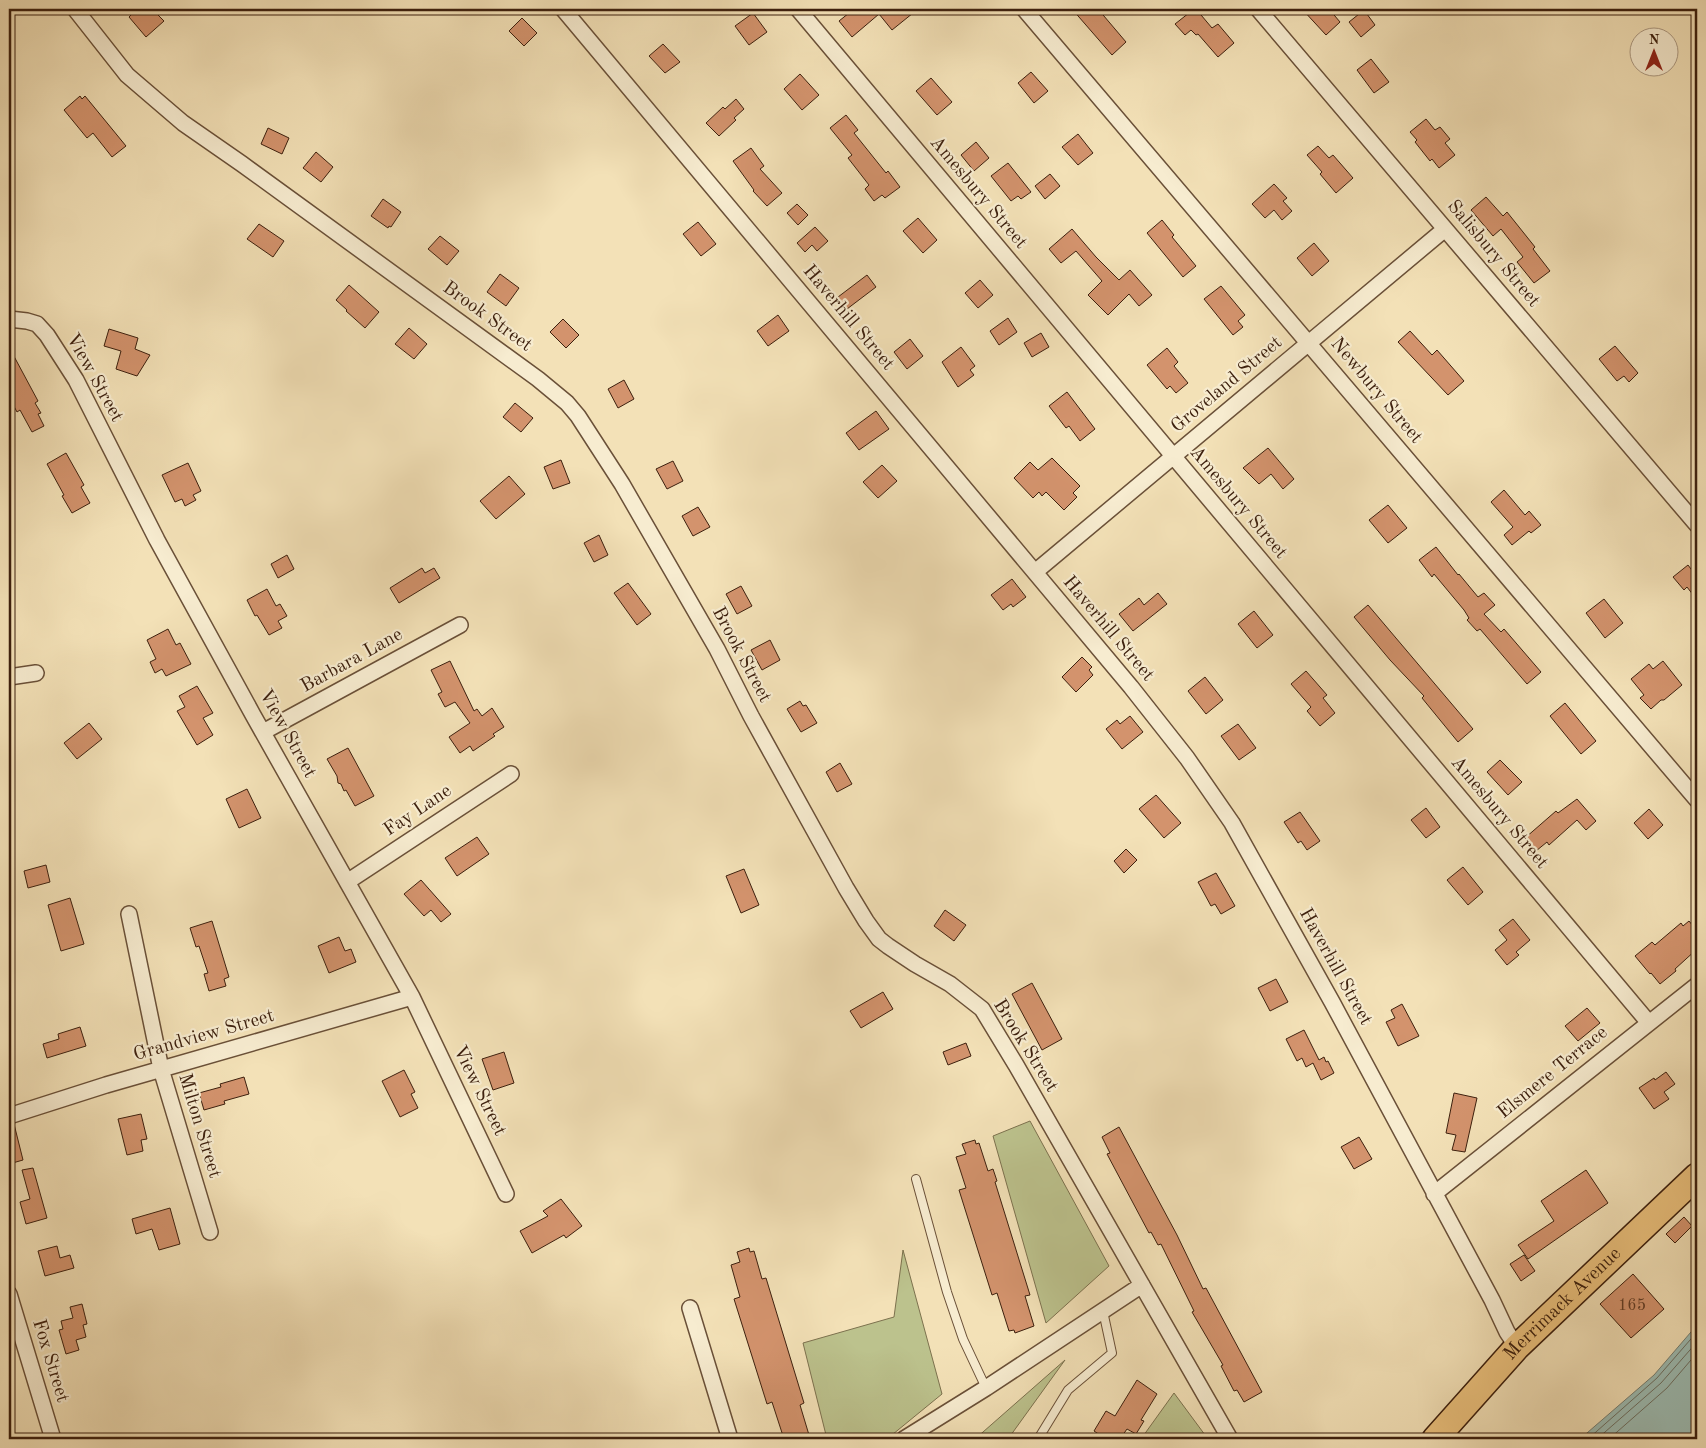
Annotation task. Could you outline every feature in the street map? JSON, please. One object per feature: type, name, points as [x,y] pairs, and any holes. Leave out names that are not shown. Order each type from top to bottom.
[{"type":"main road","name":"Merrimack Avenue","points":[[1435,1439],[1517,1347],[1697,1176]]},
{"type":"street","name":"Brook Street","points":[[75,9],[127,75],[183,124],[242,164],[538,379],[567,403],[590,433],[622,484],[676,577],[856,905],[879,939],[915,964],[950,984],[982,1009],[1230,1439]]},
{"type":"street","name":"Haverhill Street","points":[[562,9],[1131,686],[1187,758],[1232,823],[1332,1002],[1492,1300],[1507,1332],[1517,1347]]},
{"type":"street","name":"Amesbury Street","points":[[798,9],[1649,1023]]},
{"type":"street","name":"Newbury Street","points":[[1024,9],[1697,800]]},
{"type":"street","name":"Salisbury Street","points":[[1258,9],[1697,525]]},
{"type":"street","name":"Groveland Street","points":[[1035,572],[1445,228]]},
{"type":"street","name":"View Street","points":[[9,319],[37,324],[47,335],[76,380],[157,540],[412,997],[506,1194]]},
{"type":"street","name":"Barbara Lane","points":[[263,732],[460,624]]},
{"type":"street","points":[[9,677],[36,673]]},
{"type":"street","name":"Fay Lane","points":[[347,882],[511,774]]},
{"type":"street","name":"Milton Street","points":[[128,914],[161,1069],[210,1232]]},
{"type":"street","name":"Elsmere Terrace","points":[[1434,1194],[1697,984]]},
{"type":"street","name":"Grandview Street","points":[[9,1116],[161,1069],[412,997]]},
{"type":"street","points":[[904,1439],[1142,1286]]},
{"type":"street","name":"Fox Street","points":[[9,1294],[53,1439]]},
{"type":"street","points":[[690,1308],[730,1439]]},
{"type":"lane","points":[[916,1179],[947,1292],[963,1340],[986,1388]]},
{"type":"lane","points":[[1038,1439],[1068,1390],[1112,1354],[1103,1311]]},
{"type":"green space","points":[[1030,1121],[1109,1266],[1046,1323],[993,1136]]},
{"type":"green space","points":[[903,1250],[942,1394],[887,1439],[827,1439],[803,1343],[894,1317]]},
{"type":"green space","points":[[1065,1360],[1008,1439],[975,1439]]},
{"type":"green space","points":[[1174,1393],[1208,1439],[1141,1439]]},
{"type":"water","points":[[1697,1325],[1697,1439],[1580,1439],[1654,1375]]},
{"type":"building","points":[[125,9],[152,9],[164,21],[146,37],[129,17],[131,15]]},
{"type":"building","points":[[854,9],[918,9],[892,30],[879,14],[852,37],[839,21]]},
{"type":"building","points":[[1072,9],[1098,9],[1126,42],[1112,55]]},
{"type":"building","points":[[1194,9],[1212,28],[1218,24],[1234,43],[1218,57],[1198,34],[1196,35],[1191,30],[1185,35],[1175,24]]},
{"type":"building","points":[[1302,9],[1329,9],[1340,22],[1326,35]]},
{"type":"building","points":[[1364,10],[1375,25],[1361,37],[1349,22]]},
{"type":"building","points":[[753,13],[767,32],[749,45],[735,26]]},
{"type":"building","points":[[522,18],[537,33],[524,46],[509,31]]},
{"type":"building","points":[[663,44],[680,62],[665,73],[649,56]]},
{"type":"building","points":[[1371,59],[1389,82],[1374,93],[1357,70]]},
{"type":"building","points":[[1031,72],[1048,91],[1034,103],[1018,83]]},
{"type":"building","points":[[800,74],[819,95],[802,110],[784,89]]},
{"type":"building","points":[[931,78],[952,102],[937,115],[916,91]]},
{"type":"building","points":[[80,96],[82,99],[85,96],[126,146],[112,157],[93,133],[87,138],[64,110]]},
{"type":"building","points":[[736,99],[744,109],[734,118],[736,120],[719,136],[706,123],[723,107],[725,109]]},
{"type":"building","points":[[846,115],[858,130],[854,133],[886,173],[888,171],[900,187],[885,198],[882,195],[874,201],[865,189],[869,185],[848,158],[852,155],[830,128]]},
{"type":"building","points":[[1426,119],[1435,130],[1440,127],[1450,139],[1445,143],[1455,155],[1439,168],[1432,159],[1430,161],[1415,142],[1417,140],[1410,132]]},
{"type":"building","points":[[268,128],[289,138],[282,154],[261,144]]},
{"type":"building","points":[[1078,134],[1093,153],[1078,165],[1062,147]]},
{"type":"building","points":[[976,142],[989,158],[974,171],[961,155]]},
{"type":"building","points":[[1318,146],[1329,158],[1333,155],[1353,178],[1336,193],[1320,174],[1322,172],[1307,155]]},
{"type":"building","points":[[751,148],[764,166],[760,169],[782,193],[767,206],[753,191],[733,161]]},
{"type":"building","points":[[316,152],[333,167],[321,182],[303,168]]},
{"type":"building","points":[[1008,163],[1031,192],[1021,199],[1018,196],[1011,201],[991,176]]},
{"type":"building","points":[[1050,174],[1060,186],[1045,199],[1035,186]]},
{"type":"building","points":[[1274,184],[1287,198],[1283,201],[1292,211],[1282,220],[1274,210],[1265,218],[1252,204]]},
{"type":"building","points":[[1486,197],[1503,216],[1507,212],[1535,247],[1533,249],[1550,271],[1534,283],[1517,262],[1523,257],[1501,229],[1493,236],[1471,210]]},
{"type":"building","points":[[383,199],[401,212],[391,227],[389,226],[388,228],[371,216]]},
{"type":"building","points":[[797,204],[808,215],[798,225],[787,213]]},
{"type":"building","points":[[918,218],[937,240],[923,253],[903,231]]},
{"type":"building","points":[[1162,220],[1174,235],[1172,237],[1196,266],[1183,277],[1147,233]]},
{"type":"building","points":[[698,222],[716,244],[701,256],[683,234]]},
{"type":"building","points":[[259,224],[284,241],[273,257],[247,239]]},
{"type":"building","points":[[815,227],[828,241],[817,251],[812,245],[805,252],[797,243]]},
{"type":"building","points":[[1072,229],[1119,280],[1130,270],[1152,295],[1139,306],[1129,294],[1108,315],[1088,295],[1102,281],[1076,251],[1061,263],[1049,249]]},
{"type":"building","points":[[440,236],[459,251],[447,265],[428,249]]},
{"type":"building","points":[[1314,243],[1329,261],[1312,276],[1297,258]]},
{"type":"building","points":[[500,274],[519,288],[506,306],[487,292]]},
{"type":"building","points":[[867,275],[876,287],[847,309],[838,297]]},
{"type":"building","points":[[980,280],[993,295],[978,308],[965,293]]},
{"type":"building","points":[[349,285],[379,312],[365,328],[336,300]]},
{"type":"building","points":[[1221,286],[1245,315],[1238,321],[1243,327],[1233,335],[1204,299]]},
{"type":"building","points":[[778,315],[789,331],[768,346],[757,331]]},
{"type":"building","points":[[1008,318],[1017,332],[999,345],[990,331]]},
{"type":"building","points":[[563,319],[579,335],[566,348],[550,332]]},
{"type":"building","points":[[409,328],[427,344],[414,359],[395,344]]},
{"type":"building","points":[[109,329],[138,338],[135,349],[150,355],[137,376],[116,369],[121,351],[104,346]]},
{"type":"building","points":[[1410,331],[1432,355],[1437,350],[1464,381],[1448,395],[1398,342]]},
{"type":"building","points":[[1041,333],[1049,347],[1032,357],[1024,343]]},
{"type":"building","points":[[910,339],[923,356],[907,369],[894,352]]},
{"type":"building","points":[[1615,346],[1638,373],[1629,382],[1624,376],[1617,381],[1599,359]]},
{"type":"building","points":[[9,347],[38,401],[35,403],[41,413],[38,414],[44,426],[32,432],[20,410],[17,412],[9,397]]},
{"type":"building","points":[[961,347],[975,366],[970,370],[974,375],[958,387],[942,362]]},
{"type":"building","points":[[1167,348],[1178,362],[1174,366],[1188,383],[1176,393],[1170,386],[1167,389],[1147,365]]},
{"type":"building","points":[[624,380],[634,399],[618,408],[608,389]]},
{"type":"building","points":[[1067,392],[1095,429],[1080,441],[1069,426],[1066,428],[1049,406]]},
{"type":"building","points":[[515,403],[533,418],[521,432],[503,417]]},
{"type":"building","points":[[876,411],[889,429],[859,450],[846,433]]},
{"type":"building","points":[[1268,448],[1294,479],[1283,489],[1271,474],[1259,484],[1243,468]]},
{"type":"building","points":[[66,453],[84,485],[81,487],[90,503],[72,513],[47,464]]},
{"type":"building","points":[[1052,458],[1080,486],[1073,493],[1077,497],[1064,510],[1046,492],[1042,496],[1039,492],[1033,498],[1014,478],[1030,462],[1038,470]]},
{"type":"building","points":[[561,460],[570,483],[553,489],[544,467]]},
{"type":"building","points":[[673,461],[683,481],[667,489],[656,469]]},
{"type":"building","points":[[188,463],[201,491],[193,495],[196,500],[185,506],[182,499],[175,502],[162,475]]},
{"type":"building","points":[[882,465],[897,481],[878,498],[863,482]]},
{"type":"building","points":[[509,476],[525,494],[496,519],[480,501]]},
{"type":"building","points":[[1504,490],[1525,515],[1529,511],[1541,525],[1531,533],[1529,531],[1512,545],[1504,535],[1513,527],[1491,502]]},
{"type":"building","points":[[1388,505],[1407,528],[1388,543],[1369,520]]},
{"type":"building","points":[[698,507],[710,527],[693,536],[682,516]]},
{"type":"building","points":[[599,535],[608,555],[594,562],[584,543]]},
{"type":"building","points":[[1436,547],[1478,597],[1484,593],[1495,605],[1484,614],[1501,632],[1504,629],[1541,672],[1527,684],[1480,629],[1477,631],[1467,620],[1469,618],[1464,610],[1434,574],[1432,577],[1419,560]]},
{"type":"building","points":[[287,555],[294,569],[278,578],[271,564]]},
{"type":"building","points":[[1688,565],[1697,577],[1697,600],[1687,587],[1684,590],[1673,577]]},
{"type":"building","points":[[422,568],[425,573],[434,568],[440,578],[399,603],[390,588]]},
{"type":"building","points":[[1012,579],[1026,597],[1013,607],[1011,604],[1003,610],[991,595]]},
{"type":"building","points":[[628,583],[651,614],[637,625],[614,593]]},
{"type":"building","points":[[741,586],[752,606],[737,614],[726,594]]},
{"type":"building","points":[[267,589],[276,606],[280,604],[287,616],[278,621],[282,628],[269,635],[257,615],[255,616],[247,600]]},
{"type":"building","points":[[1158,593],[1167,604],[1133,631],[1119,614],[1139,598],[1144,605]]},
{"type":"building","points":[[1604,599],[1623,623],[1605,638],[1586,613]]},
{"type":"building","points":[[1368,605],[1473,729],[1458,742],[1422,698],[1424,696],[1390,660],[1354,617]]},
{"type":"building","points":[[1254,611],[1273,635],[1257,648],[1238,624]]},
{"type":"building","points":[[168,629],[176,645],[180,643],[191,664],[166,676],[162,669],[155,673],[150,662],[156,659],[147,640]]},
{"type":"building","points":[[770,640],[780,660],[762,670],[751,650]]},
{"type":"building","points":[[1082,657],[1092,667],[1089,670],[1093,675],[1076,692],[1062,677]]},
{"type":"building","points":[[450,661],[474,711],[477,709],[482,716],[492,708],[504,727],[493,734],[495,736],[473,751],[470,746],[460,753],[449,737],[470,723],[455,702],[445,707],[438,694],[442,692],[431,670]]},
{"type":"building","points":[[1663,661],[1682,685],[1651,709],[1640,698],[1644,695],[1631,679],[1649,664],[1653,669]]},
{"type":"building","points":[[1306,671],[1327,695],[1323,698],[1335,713],[1320,726],[1307,711],[1311,707],[1291,684]]},
{"type":"building","points":[[1205,677],[1223,700],[1206,714],[1188,691]]},
{"type":"building","points":[[197,686],[213,713],[203,718],[213,735],[197,745],[177,711],[185,707],[179,696]]},
{"type":"building","points":[[800,701],[803,706],[806,705],[817,723],[801,732],[787,709]]},
{"type":"building","points":[[1565,703],[1596,741],[1581,754],[1550,716]]},
{"type":"building","points":[[1130,716],[1143,732],[1122,749],[1106,729],[1117,720],[1120,724]]},
{"type":"building","points":[[89,723],[102,739],[77,759],[64,743]]},
{"type":"building","points":[[1238,724],[1256,748],[1239,760],[1221,736]]},
{"type":"building","points":[[348,748],[374,796],[355,806],[346,790],[344,791],[341,784],[338,783],[337,776],[327,759]]},
{"type":"building","points":[[1500,760],[1522,782],[1508,795],[1487,772]]},
{"type":"building","points":[[840,763],[852,784],[837,792],[826,772]]},
{"type":"building","points":[[247,789],[261,818],[239,828],[226,799]]},
{"type":"building","points":[[1156,795],[1181,823],[1164,838],[1139,809]]},
{"type":"building","points":[[1577,799],[1596,821],[1586,830],[1577,820],[1549,845],[1547,842],[1536,851],[1525,838],[1556,811],[1558,813]]},
{"type":"building","points":[[1426,808],[1440,827],[1426,838],[1411,820]]},
{"type":"building","points":[[1649,809],[1663,825],[1648,839],[1634,823]]},
{"type":"building","points":[[1300,812],[1320,841],[1307,850],[1301,841],[1298,843],[1284,822]]},
{"type":"building","points":[[477,837],[489,854],[457,876],[445,858]]},
{"type":"building","points":[[1126,849],[1137,860],[1124,873],[1114,861]]},
{"type":"building","points":[[46,865],[50,882],[28,888],[24,871]]},
{"type":"building","points":[[1463,867],[1483,892],[1468,905],[1447,880]]},
{"type":"building","points":[[744,869],[759,905],[741,913],[726,876]]},
{"type":"building","points":[[1216,873],[1235,906],[1221,914],[1215,904],[1211,906],[1198,882]]},
{"type":"building","points":[[421,880],[451,914],[441,922],[431,910],[424,916],[404,894]]},
{"type":"building","points":[[70,898],[84,944],[61,951],[48,905]]},
{"type":"building","points":[[945,910],[966,925],[954,941],[934,926]]},
{"type":"building","points":[[1513,919],[1530,940],[1516,952],[1519,955],[1507,965],[1495,950],[1507,940],[1499,930]]},
{"type":"building","points":[[212,921],[229,977],[224,979],[226,986],[209,991],[204,974],[208,973],[199,946],[196,947],[190,928]]},
{"type":"building","points":[[1689,921],[1697,931],[1692,936],[1697,942],[1697,949],[1675,969],[1676,971],[1660,984],[1635,956],[1652,942],[1655,945],[1681,923],[1683,926]]},
{"type":"building","points":[[339,937],[345,951],[351,949],[356,962],[329,973],[318,946]]},
{"type":"building","points":[[1276,979],[1288,1002],[1270,1011],[1258,988]]},
{"type":"building","points":[[1032,983],[1062,1039],[1042,1050],[1012,994]]},
{"type":"building","points":[[883,992],[893,1009],[861,1028],[850,1011]]},
{"type":"building","points":[[1402,1004],[1419,1036],[1398,1046],[1386,1022],[1395,1018],[1391,1010]]},
{"type":"building","points":[[1587,1008],[1600,1023],[1578,1041],[1565,1026]]},
{"type":"building","points":[[80,1027],[86,1046],[47,1058],[43,1044],[59,1039],[58,1034]]},
{"type":"building","points":[[1304,1030],[1319,1060],[1324,1057],[1334,1073],[1321,1080],[1313,1063],[1306,1067],[1302,1058],[1297,1061],[1286,1039]]},
{"type":"building","points":[[966,1043],[971,1056],[948,1065],[943,1052]]},
{"type":"building","points":[[504,1052],[514,1083],[493,1090],[482,1059]]},
{"type":"building","points":[[404,1070],[415,1092],[411,1094],[418,1108],[400,1117],[382,1081]]},
{"type":"building","points":[[1666,1072],[1675,1084],[1664,1092],[1669,1099],[1654,1109],[1639,1088]]},
{"type":"building","points":[[244,1077],[249,1094],[224,1101],[225,1104],[204,1110],[199,1093],[221,1087],[220,1084]]},
{"type":"building","points":[[1454,1093],[1477,1098],[1465,1152],[1452,1150],[1456,1135],[1446,1133]]},
{"type":"building","points":[[141,1114],[147,1139],[141,1140],[143,1151],[127,1155],[118,1119]]},
{"type":"building","points":[[14,1124],[23,1160],[9,1164],[9,1125]]},
{"type":"building","points":[[1119,1127],[1177,1235],[1203,1289],[1206,1288],[1262,1392],[1244,1402],[1237,1390],[1234,1391],[1221,1366],[1223,1365],[1192,1312],[1194,1311],[1161,1244],[1158,1245],[1151,1232],[1149,1233],[1107,1154],[1110,1153],[1102,1137]]},
{"type":"building","points":[[1359,1137],[1372,1159],[1354,1169],[1341,1147]]},
{"type":"building","points":[[975,1140],[976,1144],[979,1143],[988,1171],[993,1169],[997,1181],[995,1182],[1030,1295],[1025,1296],[1034,1326],[1015,1333],[1014,1330],[1009,1331],[997,1293],[992,1295],[959,1190],[966,1188],[956,1157],[966,1154],[962,1144]]},
{"type":"building","points":[[33,1168],[47,1218],[26,1224],[20,1202],[30,1199],[22,1170]]},
{"type":"building","points":[[1586,1170],[1608,1203],[1528,1259],[1518,1245],[1554,1221],[1541,1201]]},
{"type":"building","points":[[561,1199],[582,1226],[566,1238],[564,1235],[532,1253],[520,1231],[548,1216],[543,1211]]},
{"type":"building","points":[[170,1208],[180,1244],[159,1250],[152,1229],[136,1234],[132,1219]]},
{"type":"building","points":[[1684,1217],[1692,1226],[1675,1243],[1666,1234]]},
{"type":"building","points":[[57,1246],[60,1258],[70,1255],[74,1268],[45,1276],[38,1251]]},
{"type":"building","points":[[749,1248],[750,1252],[754,1251],[762,1279],[766,1278],[804,1403],[800,1405],[809,1435],[803,1437],[803,1439],[784,1439],[772,1402],[767,1404],[734,1299],[740,1297],[731,1265],[740,1262],[737,1252]]},
{"type":"building","points":[[1524,1255],[1535,1271],[1521,1281],[1510,1264]]},
{"type":"building","points":[[1633,1274],[1664,1309],[1631,1338],[1600,1304]]},
{"type":"building","points":[[82,1304],[87,1324],[83,1325],[86,1337],[76,1340],[79,1350],[66,1354],[59,1330],[63,1329],[61,1321],[73,1318],[70,1307]]},
{"type":"building","points":[[1137,1380],[1157,1394],[1141,1420],[1144,1421],[1136,1434],[1127,1429],[1120,1439],[1098,1439],[1100,1435],[1094,1431],[1106,1411],[1115,1416]]}]
